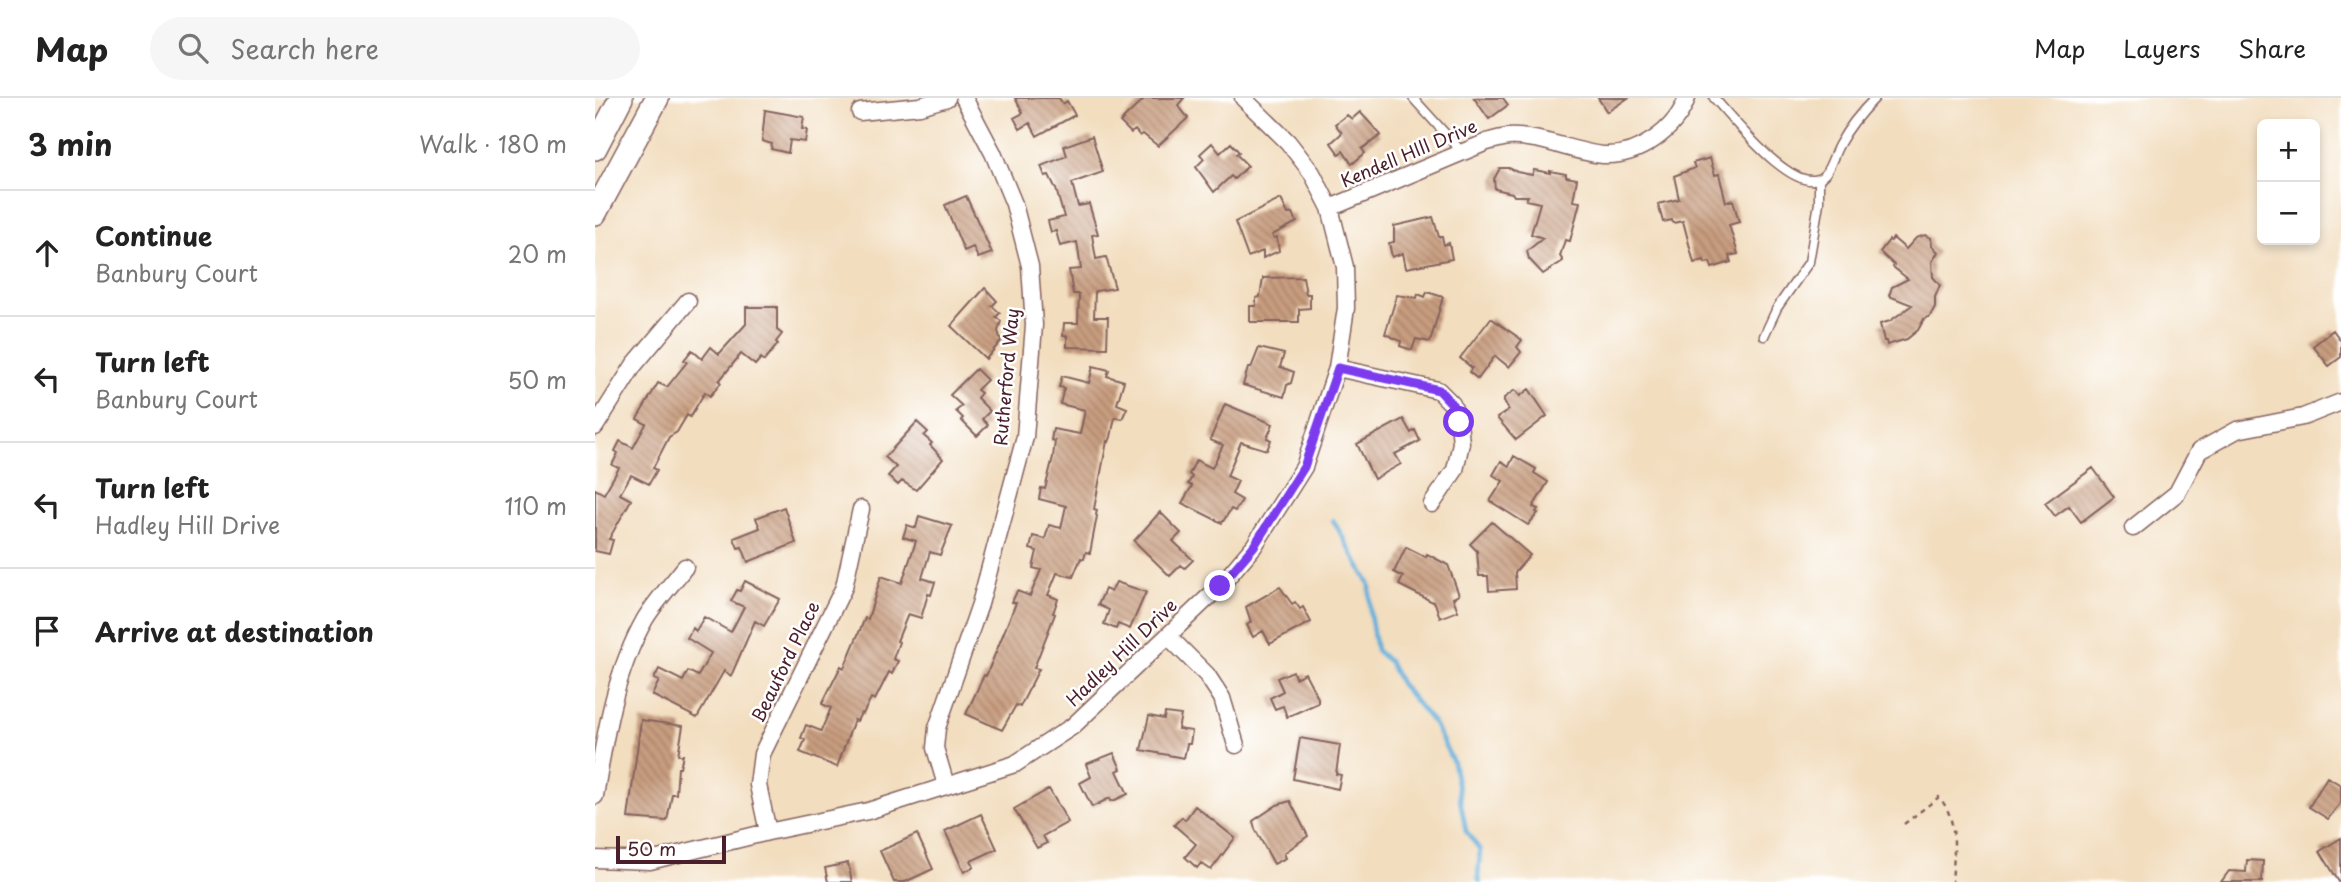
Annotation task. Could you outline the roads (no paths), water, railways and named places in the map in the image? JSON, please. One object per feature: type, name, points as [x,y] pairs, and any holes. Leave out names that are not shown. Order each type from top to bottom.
[{"type":"main road","points":[[595,148],[621,98]]},
{"type":"main road","points":[[595,213],[657,98]]},
{"type":"street","points":[[860,112],[920,106],[947,98]]},
{"type":"street","name":"Rutherford Way","points":[[946,785],[935,748],[937,727],[980,604],[1025,437],[1034,325],[1030,266],[1014,204],[993,153],[964,98]]},
{"type":"street","name":"Hadley Hill Drive","points":[[595,859],[650,861],[868,811],[1015,764],[1073,726],[1220,586],[1254,546],[1304,467],[1338,368],[1346,308],[1345,267],[1330,208],[1312,173],[1288,142],[1243,98]]},
{"type":"street","name":"Kendell HIll Drive","points":[[1330,208],[1487,142],[1509,137],[1605,155],[1639,148],[1660,136],[1683,110],[1687,98]]},
{"type":"street","points":[[595,427],[634,365],[688,300]]},
{"type":"street","points":[[1338,368],[1439,390],[1452,404],[1459,422],[1461,443],[1455,470],[1432,504]]},
{"type":"street","points":[[2133,528],[2178,493],[2199,451],[2237,430],[2303,417],[2341,402]]},
{"type":"street","name":"Beauford Place","points":[[768,832],[758,785],[762,754],[844,587],[862,509]]},
{"type":"street","points":[[595,796],[615,692],[629,651],[647,617],[685,567]]},
{"type":"street","points":[[1168,636],[1207,675],[1222,698],[1236,745]]},
{"type":"lane","points":[[1413,98],[1462,152]]},
{"type":"lane","points":[[1714,98],[1775,162],[1792,175],[1808,180],[1819,179],[1826,173],[1840,143],[1875,98]]},
{"type":"lane","points":[[1764,336],[1777,308],[1809,262],[1819,203],[1819,179]]},
{"type":"waterway","points":[[1333,520],[1370,585],[1370,614],[1376,650],[1389,662],[1400,683],[1434,724],[1453,762],[1466,831],[1480,850],[1480,882]]}]
